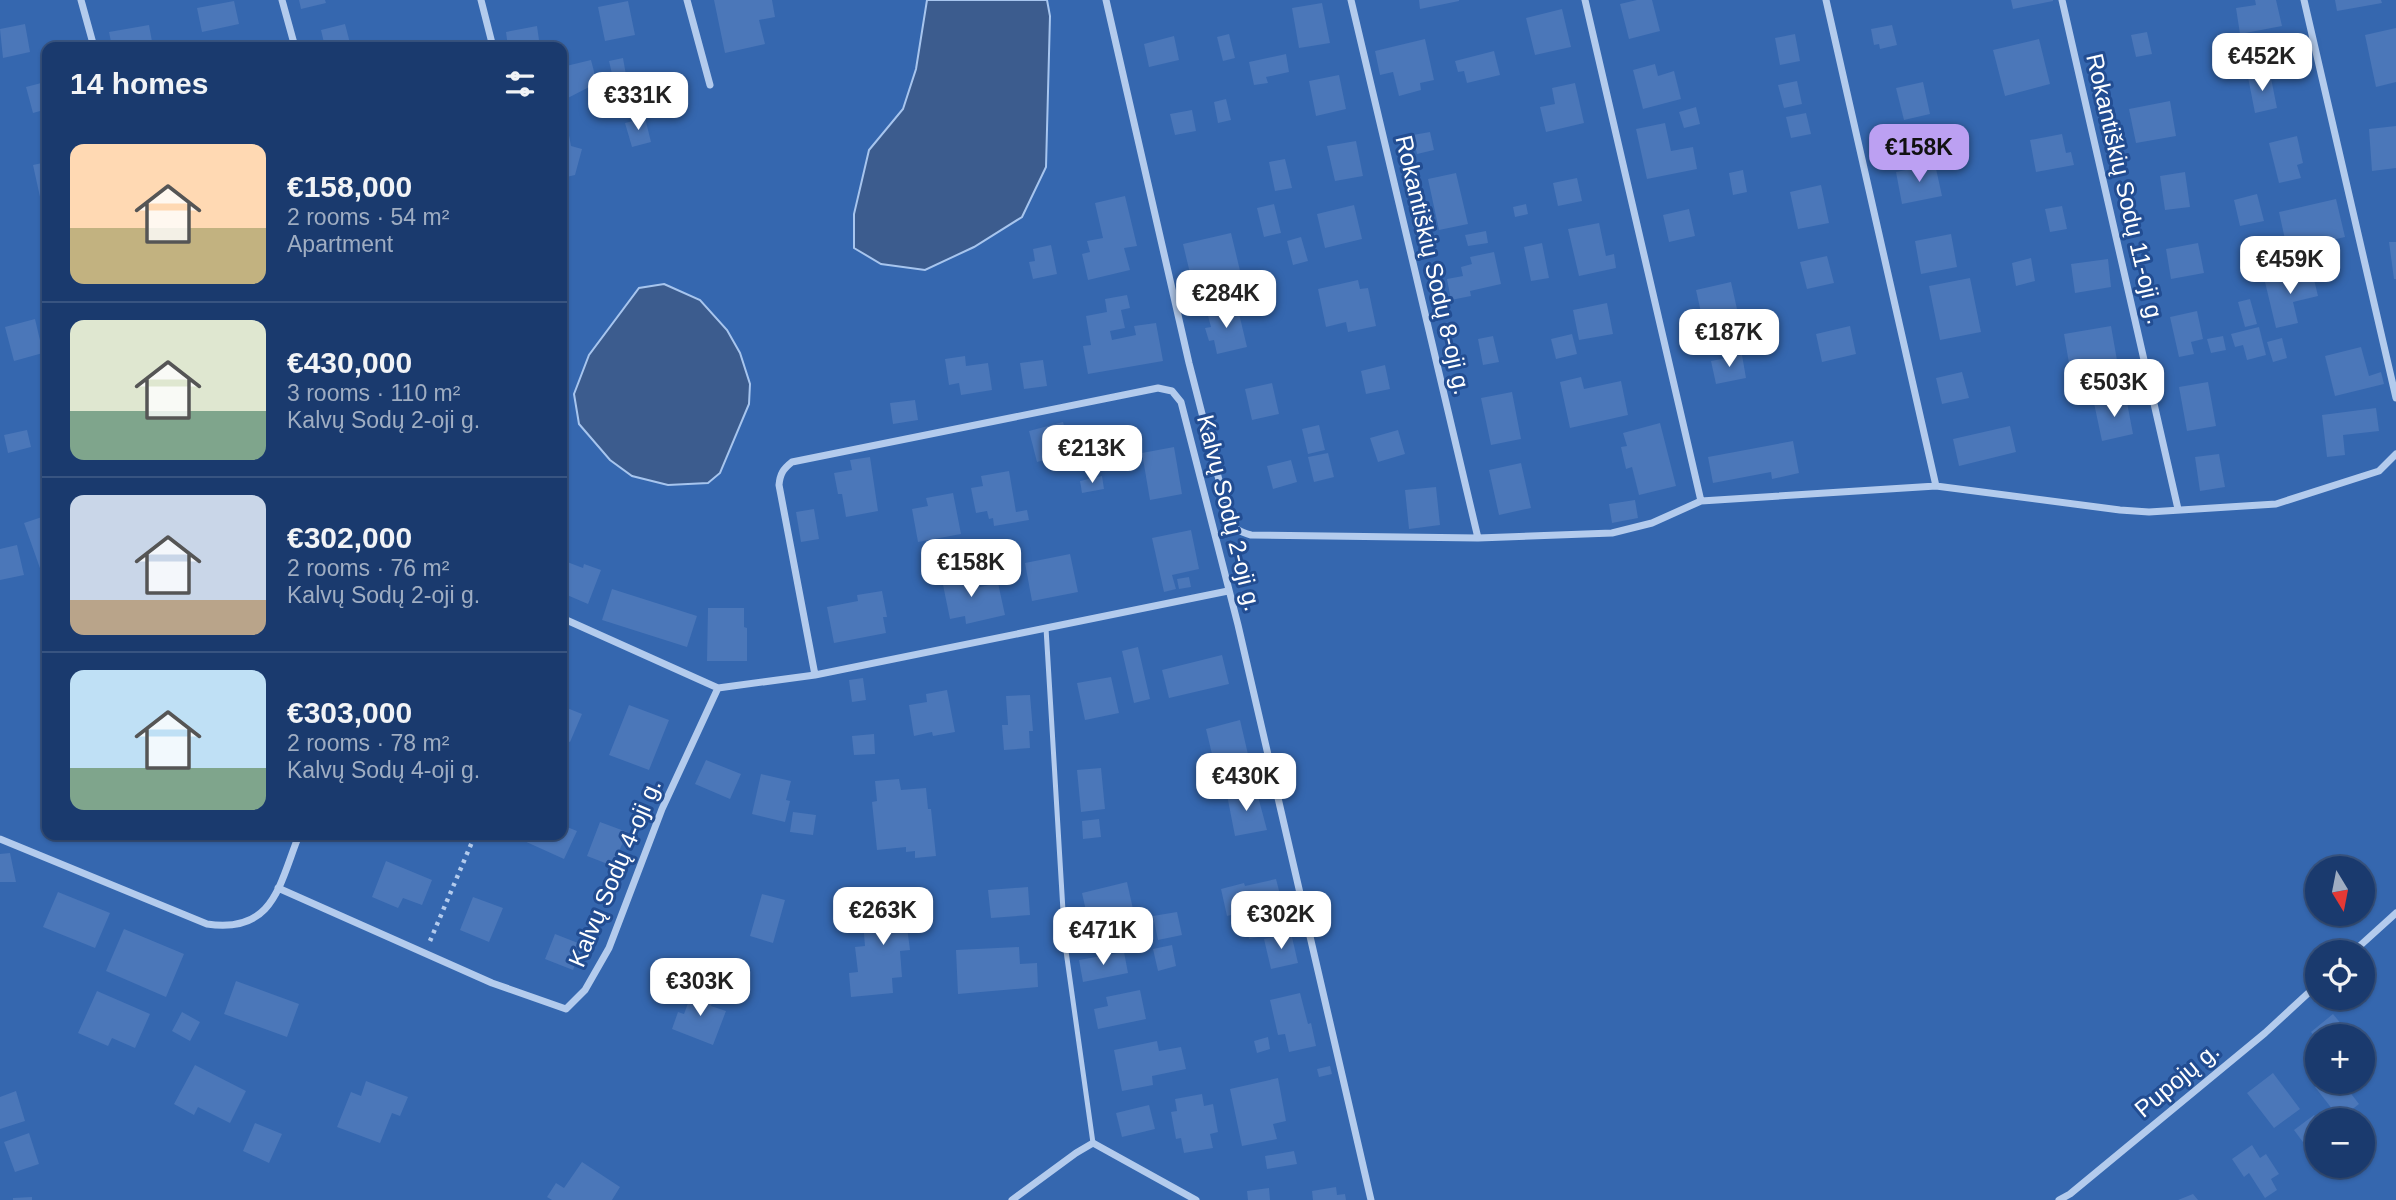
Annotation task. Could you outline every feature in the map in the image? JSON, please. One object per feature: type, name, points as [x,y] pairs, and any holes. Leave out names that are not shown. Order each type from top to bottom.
[{"type":"street","points":[[81,0],[93,42]]},
{"type":"street","points":[[282,0],[294,42]]},
{"type":"street","points":[[481,0],[492,42]]},
{"type":"street","points":[[687,0],[710,85]]},
{"type":"street","points":[[1106,0],[1189,363],[1229,519],[1233,527],[1241,533],[1478,538],[1612,533],[1632,530],[1702,501],[1936,486],[2149,512],[2276,505],[2379,471],[2396,454]]},
{"type":"street","name":"Rokantiškių Sodų 8-oji g.","points":[[1351,0],[1478,538]]},
{"type":"street","points":[[1585,0],[1702,501]]},
{"type":"street","points":[[1826,0],[1936,486]]},
{"type":"street","name":"Rokantiškių Sodų 11-oji g.","points":[[2062,0],[2178,509]]},
{"type":"street","points":[[2304,0],[2396,398]]},
{"type":"street","name":"Kalvų Sodų 2-oji g.","points":[[815,675],[779,485],[780,475],[792,462],[1166,388],[1172,391],[1181,402],[1238,625],[1371,1200]]},
{"type":"street","points":[[567,620],[718,688],[815,675],[1228,591]]},
{"type":"street","name":"Kalvų Sodų 4-oji g.","points":[[278,888],[492,984],[566,1009],[585,990],[609,948],[662,809],[718,688]]},
{"type":"street","points":[[0,839],[207,924],[227,927],[253,921],[269,905],[297,840]]},
{"type":"street","points":[[2366,940],[2396,913]]},
{"type":"street","name":"Pupojų g.","points":[[2059,1200],[2070,1194],[2305,996]]},
{"type":"street","points":[[1012,1200],[1093,1143],[1196,1200]]},
{"type":"lane","points":[[1046,628],[1065,944],[1093,1143]]},
{"type":"path","points":[[425,954],[473,840]]},
{"type":"shaded area","points":[[0,0],[927,0],[916,69],[903,109],[869,150],[854,214],[854,249],[925,270],[974,247],[1022,217],[1046,167],[1050,16],[1047,0],[2396,0],[2396,1200],[0,1200]],"holes":[[[700,300],[727,330],[740,353],[749,404],[720,473],[708,483]]]},
{"type":"shaded area","points":[[927,0],[1047,0],[1050,16],[1046,167],[1022,217],[974,247],[925,270],[881,264],[854,248],[854,214],[869,150],[903,109],[916,69]]},
{"type":"shaded area","points":[[664,284],[700,300],[727,330],[740,353],[750,384],[749,404],[720,473],[708,483],[668,485],[632,476],[610,460],[579,424],[574,394],[589,355],[639,288]]},
{"type":"building","points":[[299,0],[325,0],[326,3],[301,9]]},
{"type":"building","points":[[714,0],[772,0],[775,17],[759,20],[765,44],[725,53]]},
{"type":"building","points":[[1419,0],[1459,0],[1459,1],[1420,9]]},
{"type":"building","points":[[1652,0],[1660,31],[1629,39],[1620,4]]},
{"type":"building","points":[[2011,0],[2053,0],[2053,1],[2013,9]]},
{"type":"building","points":[[2255,0],[2276,0],[2282,26],[2240,34],[2236,8],[2256,5]]},
{"type":"building","points":[[2335,0],[2381,0],[2382,3],[2337,11]]},
{"type":"building","points":[[234,1],[239,24],[202,32],[197,8]]},
{"type":"building","points":[[628,1],[635,35],[605,41],[598,7]]},
{"type":"building","points":[[1322,3],[1330,43],[1299,48],[1292,8]]},
{"type":"building","points":[[1562,9],[1571,47],[1535,55],[1526,18]]},
{"type":"building","points":[[25,24],[30,52],[3,58],[0,29]]},
{"type":"building","points":[[345,24],[350,42],[324,42],[321,30]]},
{"type":"building","points":[[149,25],[152,42],[111,42],[109,32]]},
{"type":"building","points":[[1892,25],[1897,45],[1880,49],[1879,44],[1874,45],[1871,29]]},
{"type":"building","points":[[537,26],[539,42],[507,42],[506,32]]},
{"type":"building","points":[[2396,28],[2396,82],[2376,87],[2365,35]]},
{"type":"building","points":[[2147,32],[2152,54],[2136,57],[2131,35]]},
{"type":"building","points":[[1229,34],[1235,58],[1223,61],[1217,37]]},
{"type":"building","points":[[1795,34],[1800,61],[1780,65],[1775,38]]},
{"type":"building","points":[[1174,36],[1179,60],[1149,67],[1144,44]]},
{"type":"building","points":[[1425,39],[1434,80],[1420,83],[1421,90],[1399,96],[1393,72],[1380,75],[1375,51]]},
{"type":"building","points":[[2039,39],[2050,84],[2005,96],[1993,50]]},
{"type":"building","points":[[1494,51],[1500,75],[1467,83],[1464,71],[1458,72],[1455,61]]},
{"type":"building","points":[[1286,54],[1289,72],[1266,77],[1268,83],[1254,85],[1249,62]]},
{"type":"building","points":[[623,58],[626,75],[613,78],[609,61]]},
{"type":"building","points":[[591,60],[597,83],[567,98],[567,66]]},
{"type":"building","points":[[1655,64],[1658,76],[1674,71],[1681,99],[1643,109],[1633,70]]},
{"type":"building","points":[[2270,73],[2277,108],[2255,113],[2248,77]]},
{"type":"building","points":[[1339,75],[1346,109],[1316,116],[1309,81]]},
{"type":"building","points":[[1797,81],[1802,104],[1784,108],[1778,85]]},
{"type":"building","points":[[1923,82],[1930,114],[1904,120],[1896,88]]},
{"type":"building","points":[[42,83],[42,110],[33,113],[26,87]]},
{"type":"building","points":[[1575,83],[1584,123],[1546,132],[1540,107],[1555,104],[1552,88]]},
{"type":"building","points":[[1226,99],[1231,120],[1218,123],[1214,102]]},
{"type":"building","points":[[2170,101],[2176,136],[2136,143],[2129,109]]},
{"type":"building","points":[[1696,107],[1700,124],[1684,128],[1679,112]]},
{"type":"building","points":[[1192,110],[1196,131],[1175,135],[1170,114]]},
{"type":"building","points":[[1806,113],[1811,134],[1791,138],[1786,117]]},
{"type":"building","points":[[645,118],[651,142],[632,147],[625,123]]},
{"type":"building","points":[[1665,123],[1671,151],[1693,147],[1697,169],[1647,179],[1636,129]]},
{"type":"building","points":[[567,125],[571,146],[582,149],[575,175],[567,177]]},
{"type":"building","points":[[2396,126],[2396,168],[2372,171],[2369,129]]},
{"type":"building","points":[[1430,132],[1434,150],[1417,154],[1413,135]]},
{"type":"building","points":[[2062,134],[2066,153],[2071,152],[2074,165],[2036,172],[2030,140]]},
{"type":"building","points":[[2297,136],[2303,163],[2297,165],[2301,178],[2279,183],[2269,143]]},
{"type":"building","points":[[1356,141],[1363,176],[1335,181],[1327,146]]},
{"type":"building","points":[[1285,159],[1292,188],[1275,191],[1269,162]]},
{"type":"building","points":[[42,163],[42,206],[33,165]]},
{"type":"building","points":[[1935,164],[1942,196],[1902,204],[1896,172]]},
{"type":"building","points":[[1743,170],[1747,192],[1733,195],[1729,173]]},
{"type":"building","points":[[2185,172],[2190,207],[2165,210],[2160,176]]},
{"type":"building","points":[[1456,173],[1468,224],[1439,230],[1428,179]]},
{"type":"building","points":[[1577,178],[1582,201],[1558,206],[1553,183]]},
{"type":"building","points":[[1821,185],[1829,223],[1798,229],[1790,192]]},
{"type":"building","points":[[2257,194],[2264,221],[2240,226],[2234,200]]},
{"type":"building","points":[[1125,196],[1137,246],[1124,248],[1130,270],[1088,280],[1082,254],[1090,252],[1087,241],[1103,238],[1095,203]]},
{"type":"building","points":[[2336,199],[2345,237],[2310,245],[2309,239],[2286,244],[2279,212]]},
{"type":"building","points":[[1274,204],[1281,233],[1264,237],[1257,208]]},
{"type":"building","points":[[1526,204],[1528,214],[1515,217],[1513,207]]},
{"type":"building","points":[[1354,205],[1362,239],[1325,248],[1317,214]]},
{"type":"building","points":[[2062,206],[2067,229],[2050,232],[2045,209]]},
{"type":"building","points":[[1689,209],[1695,236],[1669,242],[1663,215]]},
{"type":"building","points":[[1599,223],[1606,256],[1614,254],[1616,268],[1579,276],[1568,229]]},
{"type":"building","points":[[1486,231],[1488,243],[1468,246],[1465,235]]},
{"type":"building","points":[[1231,233],[1242,279],[1194,290],[1183,244]]},
{"type":"building","points":[[1951,234],[1957,267],[1921,274],[1915,241]]},
{"type":"building","points":[[1301,237],[1308,261],[1293,265],[1287,241]]},
{"type":"building","points":[[2389,242],[2396,242],[2396,279],[2394,279]]},
{"type":"building","points":[[1542,243],[1549,278],[1531,281],[1524,247]]},
{"type":"building","points":[[2198,243],[2204,273],[2171,279],[2166,249]]},
{"type":"building","points":[[1051,245],[1057,274],[1033,279],[1029,262],[1035,261],[1033,249]]},
{"type":"building","points":[[1494,252],[1501,284],[1470,291],[1471,296],[1451,300],[1447,279],[1463,276],[1461,267],[1472,264],[1470,257]]},
{"type":"building","points":[[1827,256],[1834,283],[1807,289],[1800,262]]},
{"type":"building","points":[[2031,258],[2035,281],[2016,286],[2012,263]]},
{"type":"building","points":[[2108,259],[2111,287],[2075,293],[2071,264]]},
{"type":"building","points":[[2312,271],[2318,296],[2293,302],[2298,323],[2276,328],[2265,282]]},
{"type":"building","points":[[1970,278],[1981,332],[1940,340],[1929,286]]},
{"type":"building","points":[[1358,280],[1360,289],[1368,288],[1376,326],[1348,332],[1346,322],[1326,327],[1318,289]]},
{"type":"building","points":[[1731,282],[1737,309],[1702,317],[1696,290]]},
{"type":"building","points":[[1127,295],[1130,308],[1121,310],[1125,328],[1110,331],[1112,340],[1136,335],[1134,326],[1156,323],[1163,361],[1088,374],[1083,346],[1091,345],[1086,316],[1107,312],[1105,299]]},
{"type":"building","points":[[2250,299],[2257,324],[2245,327],[2238,302]]},
{"type":"building","points":[[1607,303],[1613,334],[1579,340],[1573,310]]},
{"type":"building","points":[[1237,305],[1247,347],[1217,354],[1214,340],[1209,341],[1205,328],[1211,327],[1207,312]]},
{"type":"building","points":[[2197,311],[2203,339],[2191,342],[2194,354],[2179,357],[2170,317]]},
{"type":"building","points":[[35,319],[42,353],[14,361],[5,327]]},
{"type":"building","points":[[1850,326],[1856,354],[1822,362],[1816,334]]},
{"type":"building","points":[[2111,326],[2118,366],[2071,375],[2064,334]]},
{"type":"building","points":[[2259,327],[2266,355],[2247,360],[2243,345],[2235,347],[2231,334]]},
{"type":"building","points":[[1572,334],[1577,354],[1556,359],[1551,339]]},
{"type":"building","points":[[1493,336],[1499,362],[1483,365],[1478,339]]},
{"type":"building","points":[[2223,336],[2226,350],[2211,353],[2207,339]]},
{"type":"building","points":[[2282,338],[2287,358],[2273,362],[2267,342]]},
{"type":"building","points":[[2361,347],[2369,376],[2381,372],[2384,384],[2335,396],[2325,356]]},
{"type":"building","points":[[1742,355],[1746,378],[1716,384],[1711,361]]},
{"type":"building","points":[[965,356],[966,366],[988,363],[992,390],[961,395],[959,383],[949,385],[945,359]]},
{"type":"building","points":[[1043,360],[1047,386],[1024,389],[1020,363]]},
{"type":"building","points":[[1385,365],[1390,389],[1366,394],[1361,371]]},
{"type":"building","points":[[1962,372],[1969,398],[1942,404],[1936,378]]},
{"type":"building","points":[[1581,377],[1584,389],[1621,381],[1628,415],[1570,428],[1560,382]]},
{"type":"building","points":[[2208,382],[2216,426],[2187,431],[2179,387]]},
{"type":"building","points":[[1272,383],[1279,414],[1252,420],[1245,389]]},
{"type":"building","points":[[1512,392],[1521,439],[1491,445],[1481,398]]},
{"type":"building","points":[[2126,397],[2133,434],[2102,441],[2094,403]]},
{"type":"building","points":[[915,400],[918,420],[893,424],[890,403]]},
{"type":"building","points":[[2376,408],[2379,431],[2343,435],[2345,455],[2327,457],[2322,415]]},
{"type":"building","points":[[1063,422],[1067,436],[1076,433],[1081,450],[1037,462],[1029,431]]},
{"type":"building","points":[[1660,423],[1676,486],[1639,495],[1632,467],[1626,469],[1621,447],[1627,446],[1623,433]]},
{"type":"building","points":[[1319,425],[1325,450],[1308,454],[1302,429]]},
{"type":"building","points":[[2010,426],[2016,452],[1959,466],[1953,439]]},
{"type":"building","points":[[27,430],[31,447],[8,453],[4,435]]},
{"type":"building","points":[[1398,430],[1405,454],[1378,462],[1370,438]]},
{"type":"building","points":[[1793,441],[1799,473],[1772,479],[1771,472],[1713,483],[1708,457]]},
{"type":"building","points":[[1174,447],[1182,494],[1150,500],[1142,453]]},
{"type":"building","points":[[1328,453],[1334,477],[1314,482],[1308,457]]},
{"type":"building","points":[[2219,454],[2225,487],[2200,491],[2195,457]]},
{"type":"building","points":[[870,457],[878,511],[846,517],[842,494],[838,494],[834,473],[852,470],[850,460]]},
{"type":"building","points":[[1291,460],[1297,482],[1273,489],[1267,466]]},
{"type":"building","points":[[1521,463],[1531,508],[1499,515],[1489,470]]},
{"type":"building","points":[[1009,471],[1016,512],[1027,510],[1029,520],[994,526],[993,518],[989,519],[987,511],[976,513],[971,488],[983,486],[981,476]]},
{"type":"building","points":[[1102,476],[1104,489],[1082,493],[1080,481]]},
{"type":"building","points":[[1436,487],[1440,525],[1409,529],[1405,490]]},
{"type":"building","points":[[953,493],[961,534],[918,542],[912,509],[928,506],[926,498]]},
{"type":"building","points":[[1635,500],[1638,518],[1612,523],[1609,504]]},
{"type":"building","points":[[814,509],[819,539],[801,542],[796,512]]},
{"type":"building","points":[[42,517],[42,572],[41,571],[24,523]]},
{"type":"building","points":[[1191,530],[1199,569],[1172,575],[1176,589],[1164,592],[1152,538]]},
{"type":"building","points":[[1005,541],[1009,563],[994,565],[991,543]]},
{"type":"building","points":[[17,545],[24,575],[0,580],[0,549]]},
{"type":"building","points":[[1070,554],[1078,592],[1032,601],[1025,563]]},
{"type":"building","points":[[567,562],[583,568],[584,564],[601,570],[588,604],[567,595]]},
{"type":"building","points":[[966,570],[971,589],[998,583],[1005,615],[966,624],[965,616],[950,619],[941,575]]},
{"type":"building","points":[[1189,577],[1191,587],[1179,589],[1177,579]]},
{"type":"building","points":[[612,589],[697,616],[687,647],[602,620]]},
{"type":"building","points":[[882,591],[887,617],[883,617],[886,633],[834,643],[827,607],[858,601],[857,595]]},
{"type":"building","points":[[708,608],[744,608],[747,661],[707,661]]},
{"type":"building","points":[[1138,647],[1150,699],[1134,703],[1122,651]]},
{"type":"building","points":[[1222,655],[1229,684],[1169,698],[1162,670]]},
{"type":"building","points":[[1111,677],[1119,713],[1085,720],[1077,683]]},
{"type":"building","points":[[863,678],[866,700],[852,702],[849,680]]},
{"type":"building","points":[[947,690],[955,732],[933,736],[932,732],[914,736],[909,705],[927,702],[926,694]]},
{"type":"building","points":[[1030,695],[1033,731],[1029,731],[1030,748],[1004,750],[1002,725],[1008,725],[1006,696]]},
{"type":"building","points":[[629,705],[669,720],[649,770],[609,755]]},
{"type":"building","points":[[567,708],[582,714],[570,742],[567,740]]},
{"type":"building","points":[[1240,720],[1250,763],[1216,771],[1206,729]]},
{"type":"building","points":[[874,734],[875,754],[854,755],[852,736]]},
{"type":"building","points":[[706,760],[741,774],[730,799],[695,784]]},
{"type":"building","points":[[1101,768],[1105,809],[1081,812],[1077,770]]},
{"type":"building","points":[[761,774],[791,781],[786,800],[790,801],[785,822],[752,814]]},
{"type":"building","points":[[899,779],[901,790],[926,788],[936,856],[915,858],[915,851],[906,852],[906,847],[877,850],[872,802],[877,801],[875,781]]},
{"type":"building","points":[[1256,789],[1267,830],[1235,836],[1227,795]]},
{"type":"building","points":[[793,812],[816,815],[813,835],[790,832]]},
{"type":"building","points":[[1099,819],[1101,837],[1083,839],[1082,821]]},
{"type":"building","points":[[600,822],[627,832],[613,866],[587,856]]},
{"type":"building","points":[[567,827],[577,831],[564,859],[522,840],[567,840]]},
{"type":"building","points":[[10,853],[16,882],[0,882],[0,854]]},
{"type":"building","points":[[386,861],[432,880],[422,905],[403,898],[398,908],[372,897]]},
{"type":"building","points":[[1276,879],[1285,914],[1260,920],[1257,906],[1227,916],[1221,889]]},
{"type":"building","points":[[1127,882],[1139,936],[1094,946],[1082,893]]},
{"type":"building","points":[[1028,887],[1030,915],[991,918],[988,890]]},
{"type":"building","points":[[58,892],[110,913],[95,948],[43,927]]},
{"type":"building","points":[[762,894],[785,900],[773,943],[750,936]]},
{"type":"building","points":[[912,896],[915,926],[907,927],[910,950],[900,951],[902,977],[892,978],[893,993],[851,997],[849,973],[858,972],[855,947],[865,946],[863,922],[873,921],[871,900]]},
{"type":"building","points":[[473,897],[503,908],[489,942],[460,930]]},
{"type":"building","points":[[1177,912],[1182,935],[1158,940],[1153,916]]},
{"type":"building","points":[[1284,918],[1287,931],[1249,939],[1246,926]]},
{"type":"building","points":[[124,929],[184,954],[166,997],[106,971]]},
{"type":"building","points":[[1291,933],[1298,963],[1271,969],[1264,939]]},
{"type":"building","points":[[555,934],[583,945],[573,970],[545,959]]},
{"type":"building","points":[[1172,945],[1176,966],[1158,971],[1153,949]]},
{"type":"building","points":[[1019,947],[1020,964],[1037,963],[1038,987],[958,994],[956,950]]},
{"type":"building","points":[[1124,952],[1128,973],[1083,982],[1079,960]]},
{"type":"building","points":[[236,981],[299,1004],[287,1037],[224,1014]]},
{"type":"building","points":[[694,987],[715,995],[711,1006],[726,1011],[713,1045],[672,1029],[678,1012],[684,1014]]},
{"type":"building","points":[[1140,990],[1146,1019],[1098,1029],[1094,1009],[1108,1006],[1106,997]]},
{"type":"building","points":[[97,991],[150,1014],[135,1048],[112,1038],[108,1046],[78,1033]]},
{"type":"building","points":[[1300,993],[1316,1046],[1289,1052],[1285,1034],[1278,1035],[1270,1000]]},
{"type":"building","points":[[182,1012],[200,1022],[190,1041],[172,1031]]},
{"type":"building","points":[[2333,1014],[2341,1024],[2321,1024]]},
{"type":"building","points":[[1268,1037],[1270,1049],[1257,1053],[1254,1041]]},
{"type":"building","points":[[1157,1041],[1159,1051],[1181,1047],[1186,1069],[1152,1076],[1153,1085],[1122,1091],[1114,1050]]},
{"type":"building","points":[[195,1065],[246,1091],[230,1123],[198,1107],[194,1115],[174,1104]]},
{"type":"building","points":[[1330,1066],[1332,1074],[1319,1077],[1317,1069]]},
{"type":"building","points":[[2273,1073],[2300,1109],[2274,1128],[2247,1093]]},
{"type":"building","points":[[1278,1078],[1286,1121],[1273,1124],[1277,1139],[1242,1146],[1230,1089]]},
{"type":"building","points":[[366,1081],[408,1097],[400,1116],[392,1113],[380,1143],[337,1127],[351,1092],[361,1096]]},
{"type":"building","points":[[16,1091],[25,1121],[0,1129],[0,1097]]},
{"type":"building","points":[[1202,1094],[1204,1106],[1213,1104],[1218,1132],[1210,1134],[1213,1148],[1184,1153],[1181,1138],[1176,1139],[1171,1112],[1177,1111],[1175,1099]]},
{"type":"building","points":[[2320,1094],[2351,1094],[2359,1104],[2354,1108],[2331,1108]]},
{"type":"building","points":[[1149,1105],[1155,1129],[1122,1137],[1116,1113]]},
{"type":"building","points":[[2305,1122],[2305,1145],[2294,1130]]},
{"type":"building","points":[[255,1123],[282,1134],[269,1163],[243,1151]]},
{"type":"building","points":[[29,1133],[39,1164],[15,1172],[4,1142]]},
{"type":"building","points":[[2252,1145],[2260,1158],[2266,1154],[2279,1174],[2271,1179],[2277,1190],[2265,1198],[2249,1173],[2244,1177],[2232,1159]]},
{"type":"building","points":[[1294,1151],[1297,1164],[1267,1169],[1265,1156]]},
{"type":"building","points":[[582,1162],[620,1187],[612,1200],[552,1200],[547,1197],[556,1183],[564,1188]]},
{"type":"building","points":[[1336,1187],[1337,1195],[1345,1194],[1346,1200],[1313,1200],[1312,1191]]},
{"type":"building","points":[[1269,1188],[1270,1200],[1248,1200],[1247,1191]]},
{"type":"building","points":[[2193,1194],[2198,1200],[2178,1200]]},
{"type":"building","points":[[32,1197],[32,1200],[13,1200],[13,1198]]}]
